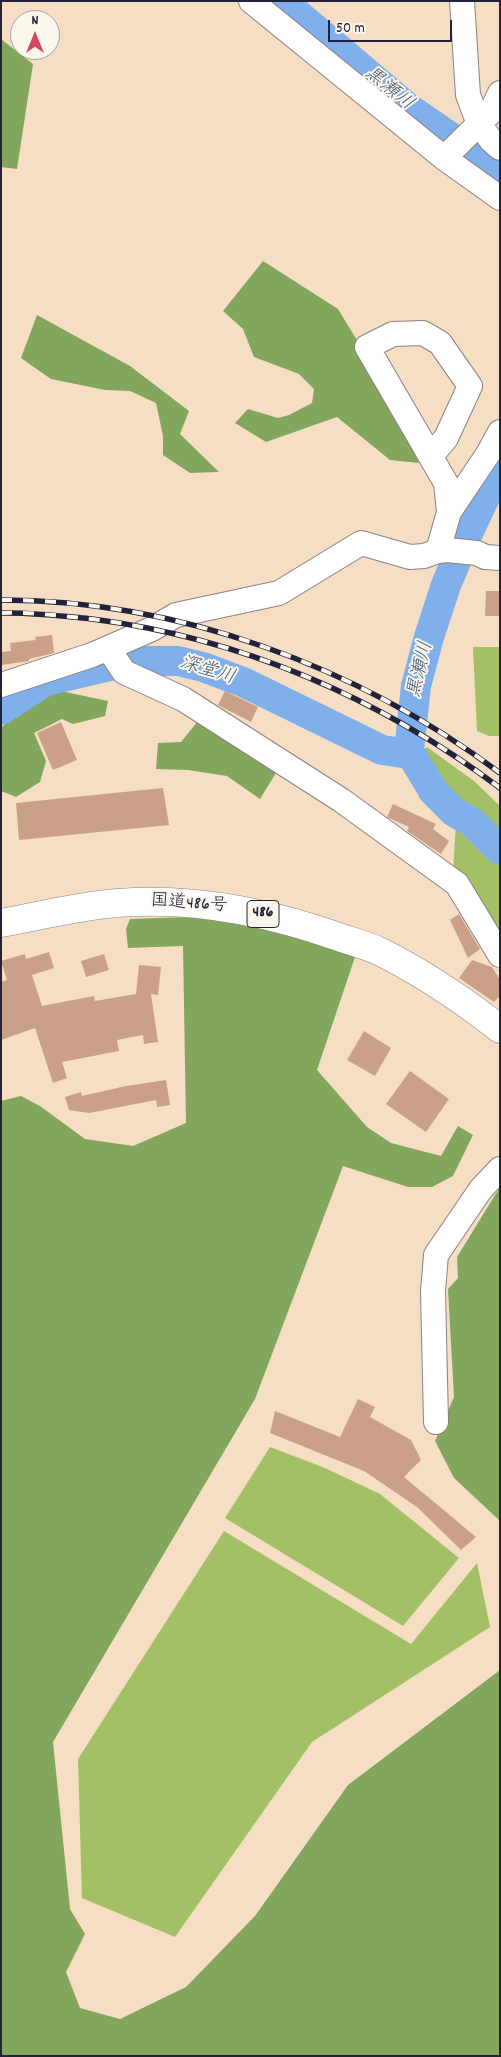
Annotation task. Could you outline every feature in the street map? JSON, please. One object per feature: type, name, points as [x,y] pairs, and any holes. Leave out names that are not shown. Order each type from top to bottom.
[{"type":"highway","name":"国道486号","points":[[1,923],[78,908],[117,903],[194,903],[235,908],[310,927],[378,951],[479,1012],[500,1029]]},
{"type":"street","points":[[251,1],[500,198]]},
{"type":"street","points":[[462,1],[468,95],[476,127],[500,148]]},
{"type":"street","points":[[447,155],[491,112],[500,93]]},
{"type":"street","points":[[431,456],[446,438],[470,386],[440,343],[423,333],[393,334],[367,347],[446,483],[449,512],[442,550]]},
{"type":"street","points":[[449,512],[488,454],[500,432]]},
{"type":"street","points":[[1,685],[115,659],[152,629],[176,614],[279,593],[361,543],[410,557],[424,556],[442,550],[477,553],[485,557],[500,558]]},
{"type":"street","points":[[115,659],[183,699],[340,800],[457,884],[500,955]]},
{"type":"street","points":[[436,1422],[433,1291],[436,1255],[481,1189],[500,1168]]},
{"type":"green space","points":[[1,39],[10,46],[10,60],[28,60],[33,64],[17,169],[1,167]]},
{"type":"green space","points":[[263,261],[338,309],[369,360],[419,463],[390,460],[337,417],[266,442],[235,423],[248,409],[278,418],[289,415],[312,403],[314,389],[299,374],[254,357],[243,329],[223,311]]},
{"type":"green space","points":[[37,315],[130,366],[189,411],[180,434],[219,472],[190,473],[163,455],[163,436],[156,403],[130,391],[105,390],[51,379],[21,358]]},
{"type":"green space","points":[[473,647],[500,647],[500,736],[489,736],[477,731]]},
{"type":"green space","points":[[56,690],[108,701],[105,716],[73,724],[62,719],[34,733],[46,761],[40,782],[16,797],[1,791],[1,728],[30,698]]},
{"type":"green space","points":[[199,720],[279,768],[260,799],[227,776],[188,770],[156,769],[158,743],[181,742]]},
{"type":"green space","points":[[427,747],[474,781],[500,806],[500,941],[453,872],[456,824],[419,798],[413,763]]},
{"type":"green space","points":[[188,917],[233,920],[284,933],[355,957],[317,1070],[367,1127],[391,1143],[441,1156],[458,1126],[473,1135],[453,1176],[432,1187],[408,1187],[343,1166],[255,1399],[53,1742],[70,1909],[85,1934],[66,1972],[80,2008],[120,2019],[186,1987],[255,1916],[348,1785],[500,1670],[500,2056],[1,2056],[1,1101],[21,1096],[40,1106],[85,1139],[133,1146],[186,1123],[183,946],[128,948],[126,929],[130,919]]},
{"type":"green space","points":[[500,1187],[500,1521],[454,1478],[435,1441],[454,1397],[448,1289],[458,1278],[457,1257]]},
{"type":"green space","points":[[270,1447],[325,1468],[380,1494],[459,1558],[403,1626],[225,1518]]},
{"type":"green space","points":[[224,1531],[411,1644],[477,1563],[490,1627],[312,1742],[175,1937],[82,1898],[78,1759]]},
{"type":"building","points":[[486,591],[500,591],[500,616],[485,616]]},
{"type":"building","points":[[52,635],[54,653],[29,659],[29,661],[1,665],[1,652],[11,651],[10,643],[36,640],[35,637]]},
{"type":"building","points":[[225,691],[258,707],[251,722],[218,705]]},
{"type":"building","points":[[61,722],[77,760],[53,770],[37,733]]},
{"type":"building","points":[[163,788],[169,825],[19,840],[16,803]]},
{"type":"building","points":[[393,804],[436,824],[433,829],[449,841],[441,854],[407,831],[409,827],[387,817]]},
{"type":"building","points":[[459,914],[480,949],[468,958],[450,920]]},
{"type":"building","points":[[49,952],[54,968],[32,975],[42,1006],[94,996],[95,1001],[136,994],[139,965],[161,967],[158,995],[151,994],[158,1042],[144,1044],[143,1035],[117,1040],[119,1051],[62,1062],[67,1078],[53,1083],[35,1028],[1,1040],[1,982],[7,980],[1,961],[25,954],[26,959]]},
{"type":"building","points":[[104,954],[109,970],[86,977],[81,961]]},
{"type":"building","points":[[472,960],[492,967],[500,980],[500,996],[494,1002],[459,978]]},
{"type":"building","points":[[364,1031],[391,1048],[375,1076],[347,1060]]},
{"type":"building","points":[[410,1071],[449,1099],[426,1132],[386,1104]]},
{"type":"building","points":[[166,1080],[170,1105],[157,1107],[156,1100],[89,1113],[69,1110],[65,1097],[81,1092],[82,1096],[126,1086]]},
{"type":"building","points":[[358,1399],[375,1407],[370,1417],[411,1440],[421,1460],[404,1477],[476,1537],[461,1550],[417,1507],[364,1471],[270,1433],[275,1411],[340,1437]]},
{"type":"waterway","name":"黒瀬川","points":[[282,1],[407,107],[500,171]]},
{"type":"waterway","name":"黒瀬川","points":[[500,465],[446,585],[429,637],[416,686],[409,751],[434,792],[454,812],[473,823],[500,850]]},
{"type":"waterway","name":"深堂川","points":[[1,710],[46,681],[132,661],[178,661],[203,667],[243,682],[382,750],[403,753],[409,751]]},
{"type":"railway","points":[[1,600],[68,603],[134,612],[200,627],[264,647],[327,672],[387,701],[445,735],[500,773]]},
{"type":"railway","points":[[1,613],[92,619],[147,628],[202,641],[255,657],[307,677],[407,726],[500,788]]}]
